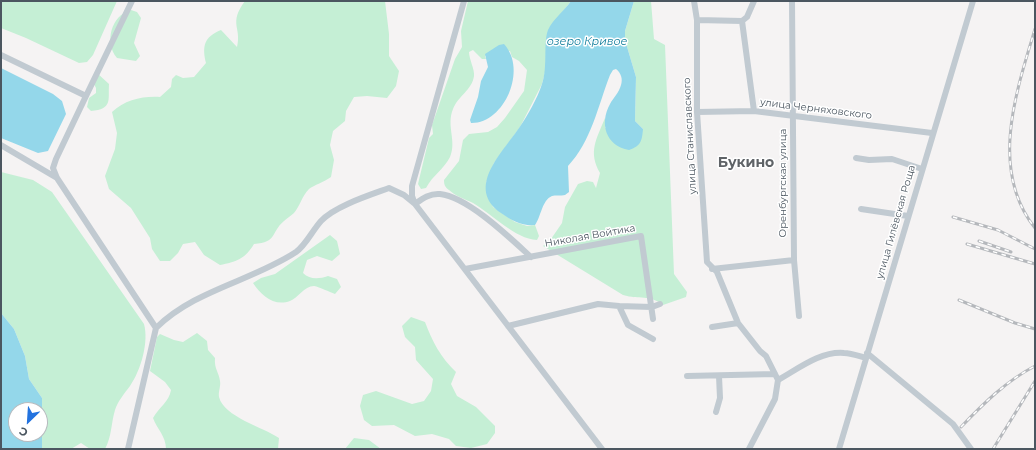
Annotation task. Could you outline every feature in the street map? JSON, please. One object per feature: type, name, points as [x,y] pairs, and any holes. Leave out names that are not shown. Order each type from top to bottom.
[{"type":"street","points":[[132,1],[53,168],[57,178],[156,328]]},
{"type":"street","points":[[415,204],[412,196],[412,186],[464,1]]},
{"type":"street","name":"улица Станиславского","points":[[694,1],[697,20],[697,112],[707,262],[712,269],[717,272],[738,323],[760,351],[766,356],[776,377]]},
{"type":"street","points":[[697,20],[742,20],[747,17],[754,1]]},
{"type":"street","name":"Оренбургская улица","points":[[792,1],[794,260],[799,316]]},
{"type":"street","name":"улица Гилёвская Роща","points":[[839,449],[932,133],[973,1]]},
{"type":"street","points":[[742,20],[754,111]]},
{"type":"street","points":[[1,55],[86,96]]},
{"type":"street","name":"улица Черняховского","points":[[697,112],[754,111],[932,133]]},
{"type":"street","points":[[1,145],[57,178]]},
{"type":"street","points":[[856,158],[869,160],[892,159],[922,169]]},
{"type":"street","points":[[128,449],[156,328],[174,313],[296,251],[322,220],[360,197],[374,195],[389,188],[404,195],[415,204],[602,449]]},
{"type":"street","points":[[415,204],[426,196],[439,194],[453,198],[495,224],[531,257]]},
{"type":"street","points":[[861,209],[908,216]]},
{"type":"street","name":"Николая Войтика","points":[[531,257],[641,236],[653,319]]},
{"type":"street","points":[[465,269],[531,257]]},
{"type":"street","points":[[712,269],[794,260]]},
{"type":"street","points":[[508,326],[598,304],[651,307],[660,304]]},
{"type":"street","points":[[619,306],[628,325],[653,339]]},
{"type":"street","points":[[712,327],[738,323]]},
{"type":"street","points":[[688,376],[776,377],[827,355],[844,353],[867,355],[953,424],[971,449]]},
{"type":"street","points":[[716,412],[720,398],[719,376]]},
{"type":"street","points":[[749,449],[775,399],[776,377]]},
{"type":"green space","points":[[1,1],[117,1],[93,55],[87,62],[79,63],[1,28]]},
{"type":"green space","points":[[245,1],[385,1],[389,34],[389,56],[399,71],[396,86],[387,98],[367,96],[354,97],[346,111],[345,121],[333,131],[330,145],[334,160],[331,177],[309,189],[294,213],[280,225],[270,239],[262,243],[254,244],[244,256],[231,263],[220,265],[204,255],[195,242],[183,244],[178,253],[170,261],[160,261],[152,249],[150,238],[131,208],[109,189],[105,176],[115,149],[117,133],[112,112],[122,104],[140,98],[160,97],[171,87],[172,79],[176,75],[183,78],[194,77],[206,63],[204,52],[206,43],[215,33],[221,30],[237,47],[238,35],[236,20],[237,15]]},
{"type":"green space","points":[[468,1],[571,1],[548,31],[547,65],[542,84],[520,127],[494,163],[486,183],[493,207],[515,222],[527,226],[535,225],[539,236],[537,240],[529,239],[512,231],[473,203],[451,192],[444,183],[444,180],[459,161],[463,140],[469,134],[488,132],[497,127],[524,91],[527,70],[519,61],[512,57],[510,51],[485,56],[486,59],[482,59],[473,50],[469,52],[474,76],[471,85],[455,104],[451,115],[452,151],[450,157],[426,188],[421,189],[418,184],[429,138],[433,134],[432,125],[455,59],[462,47],[461,31]]},
{"type":"green space","points":[[634,1],[651,1],[654,39],[665,45],[674,274],[687,292],[686,297],[663,305],[649,298],[623,295],[543,246],[551,239],[562,223],[565,207],[578,184],[587,181],[593,182],[596,188],[600,173],[594,159],[594,152],[596,140],[605,118],[605,128],[643,129],[635,121],[636,77],[625,40],[625,31]]},
{"type":"green space","points":[[131,10],[137,12],[141,18],[134,43],[140,56],[136,61],[117,58],[113,52],[110,38],[114,23],[124,13]]},
{"type":"green space","points":[[97,73],[109,84],[109,99],[106,106],[103,108],[91,111],[87,107],[89,98],[96,93],[96,88],[93,82]]},
{"type":"green space","points":[[1,172],[33,180],[52,192],[144,324],[145,347],[141,364],[130,386],[116,407],[109,439],[105,449],[90,449],[81,443],[71,449],[42,449],[42,442],[48,442],[48,402],[42,402],[42,398],[29,379],[25,356],[14,329],[1,313]]},
{"type":"green space","points":[[330,235],[337,241],[340,254],[332,261],[317,256],[307,260],[303,273],[312,278],[328,276],[337,279],[341,287],[335,294],[314,286],[307,288],[290,301],[279,302],[268,299],[253,283],[261,278],[275,274]]},
{"type":"green space","points":[[411,317],[425,322],[438,349],[456,372],[451,384],[457,396],[476,407],[495,426],[495,433],[487,444],[471,448],[456,446],[449,439],[432,434],[415,436],[394,425],[372,426],[364,420],[360,406],[363,395],[376,391],[412,404],[424,401],[431,391],[433,379],[416,360],[415,347],[405,337],[402,326]]},
{"type":"green space","points":[[197,333],[207,341],[208,350],[215,358],[215,365],[220,383],[219,397],[222,404],[236,416],[279,438],[278,449],[166,449],[163,436],[153,418],[168,398],[171,390],[165,382],[150,371],[157,337],[160,334],[183,342]]},
{"type":"green space","points":[[354,438],[369,440],[381,449],[345,449]]},
{"type":"water","name":"озеро Кривое","points":[[571,1],[634,1],[625,31],[625,40],[636,77],[635,121],[643,129],[642,137],[636,147],[629,150],[621,148],[615,144],[607,133],[605,119],[607,112],[622,83],[622,78],[619,72],[616,69],[613,70],[583,146],[568,166],[569,192],[565,195],[552,196],[549,198],[546,201],[535,225],[526,225],[501,213],[491,203],[486,193],[486,182],[496,159],[522,123],[535,101],[544,77],[548,30]]},
{"type":"water","points":[[504,44],[511,55],[514,67],[513,81],[509,94],[493,115],[483,121],[471,123],[470,120],[478,97],[481,81],[488,67],[485,54],[499,45]]},
{"type":"water","points":[[1,68],[53,94],[62,101],[66,114],[48,151],[38,153],[1,138]]},
{"type":"water","points":[[1,313],[14,329],[25,356],[29,379],[42,398],[42,402],[8,402],[8,442],[42,442],[42,449],[1,449]]},
{"type":"railway","points":[[1035,29],[1015,104],[1011,130],[1010,156],[1013,181],[1021,205],[1035,228]]},
{"type":"railway","points":[[953,217],[998,230],[1035,249]]},
{"type":"railway","points":[[979,241],[1011,252]]},
{"type":"railway","points":[[967,244],[1035,264]]},
{"type":"railway","points":[[959,300],[1015,323],[1035,329]]},
{"type":"railway","points":[[961,427],[986,402],[1005,386],[1035,366]]},
{"type":"railway","points":[[993,449],[1035,381]]},
{"type":"district","name":"Букино","points":[[746,163]]}]
